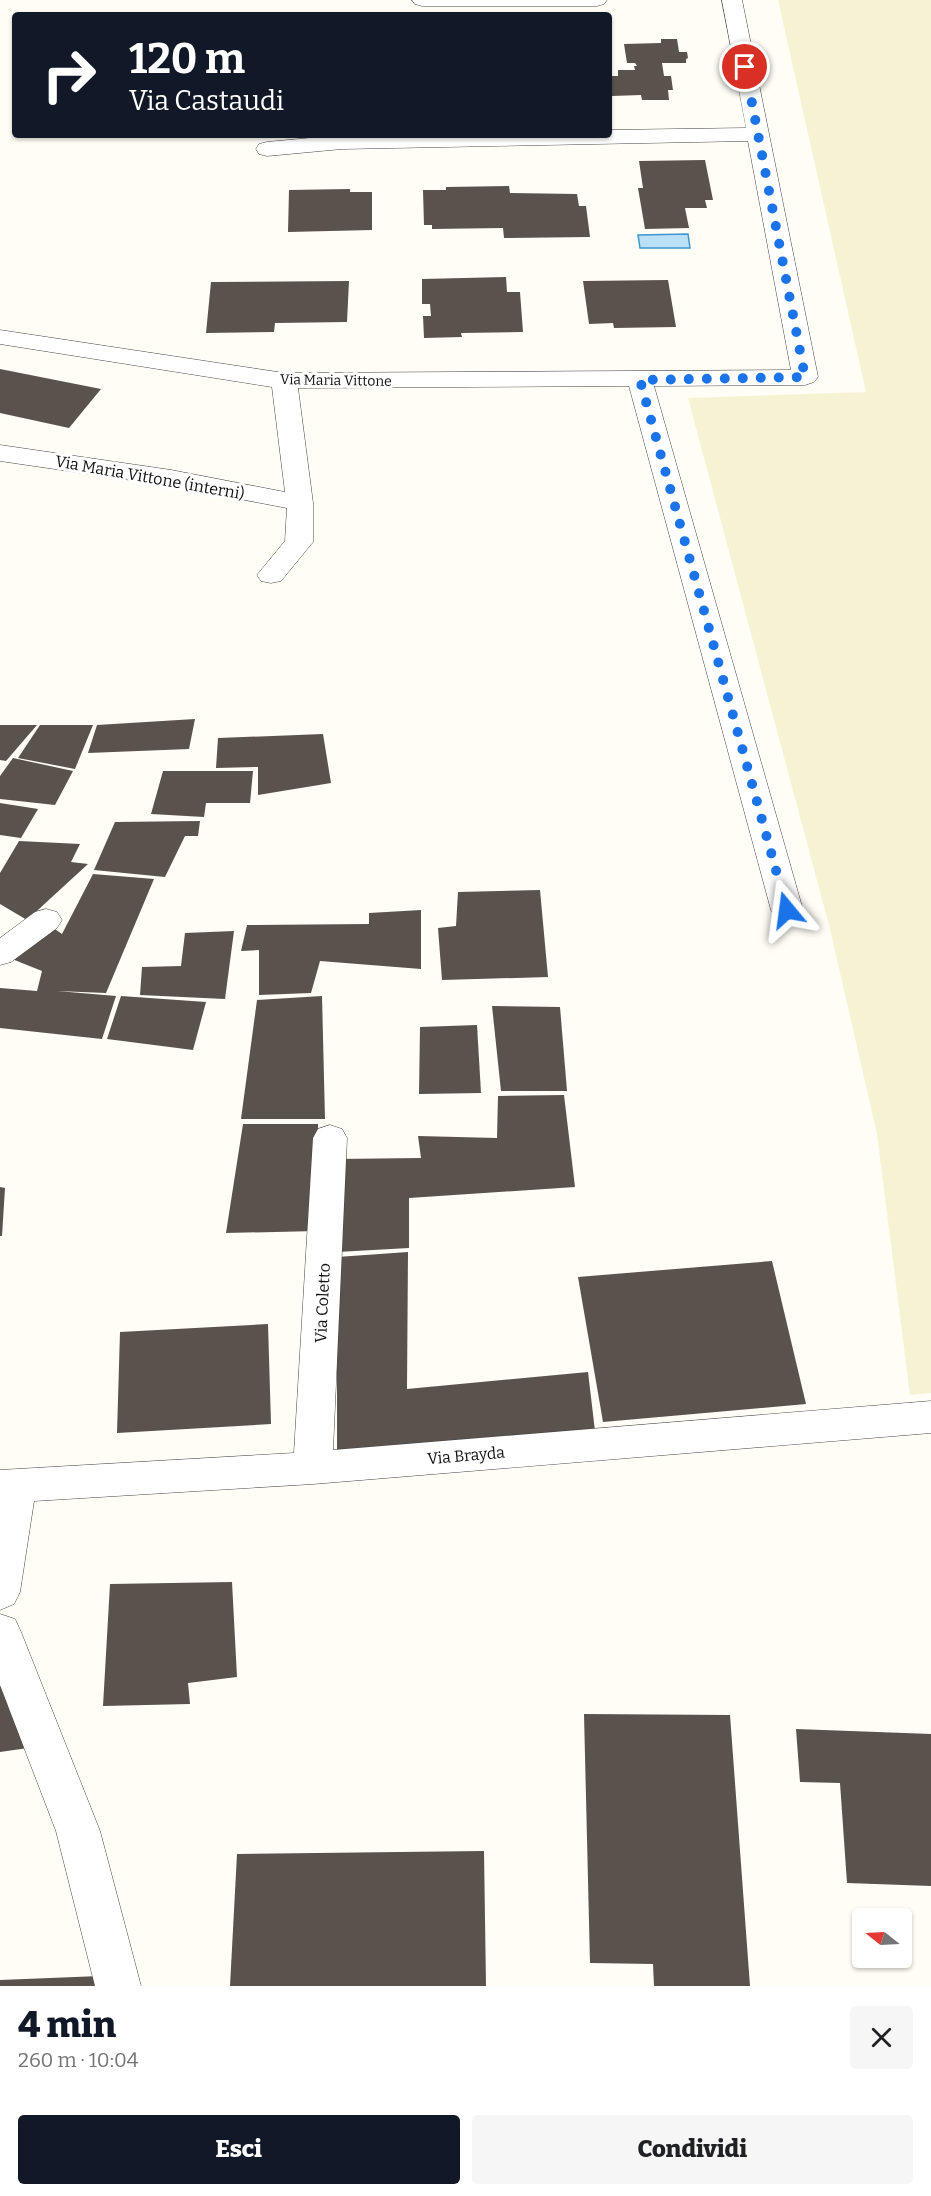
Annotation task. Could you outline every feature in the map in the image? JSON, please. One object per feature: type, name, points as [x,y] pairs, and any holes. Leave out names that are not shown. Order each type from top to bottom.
[{"type":"street","points":[[422,0],[597,0]]},
{"type":"street","points":[[612,137],[758,134],[732,0]]},
{"type":"street","name":"Via Maria Vittone","points":[[0,337],[284,381],[805,377],[758,134]]},
{"type":"street","points":[[267,149],[342,142],[550,138]]},
{"type":"street","points":[[640,380],[787,910]]},
{"type":"street","points":[[271,575],[299,542],[300,503],[284,381]]},
{"type":"street","name":"Via Maria Vittone (interni)","points":[[0,453],[171,478],[300,503]]},
{"type":"street","points":[[0,954],[46,920]]},
{"type":"street","name":"Via Coletto","points":[[313,1468],[330,1138]]},
{"type":"street","name":"Via Brayda","points":[[8,1487],[313,1468],[931,1417]]},
{"type":"street","points":[[0,1592],[8,1487]]},
{"type":"street","points":[[0,1632],[78,1831],[118,1986]]},
{"type":"shaded area","points":[[778,0],[931,0],[931,1393],[910,1395],[877,1134],[830,929],[688,398],[866,392]]},
{"type":"water","points":[[688,234],[690,248],[640,248],[638,235]]},
{"type":"building","points":[[661,39],[677,39],[679,52],[687,52],[688,58],[686,63],[662,63],[664,76],[671,76],[673,90],[668,90],[669,100],[642,100],[641,95],[612,96],[612,76],[618,76],[618,70],[635,70],[634,66],[637,66],[635,63],[627,63],[624,44],[661,43]]},
{"type":"building","points":[[705,160],[713,200],[705,200],[707,208],[685,208],[689,228],[645,229],[638,188],[643,188],[639,161]]},
{"type":"building","points":[[509,186],[510,193],[577,194],[579,206],[586,206],[590,237],[504,238],[503,228],[432,229],[432,225],[424,225],[423,190],[446,190],[446,187]]},
{"type":"building","points":[[350,189],[350,192],[372,192],[372,230],[288,232],[289,190]]},
{"type":"building","points":[[506,277],[507,292],[520,292],[523,332],[461,333],[462,337],[424,338],[423,316],[431,316],[430,304],[422,304],[422,279]]},
{"type":"building","points":[[668,280],[676,327],[614,328],[613,323],[589,324],[583,281]]},
{"type":"building","points":[[349,281],[347,322],[275,323],[274,332],[206,333],[211,282]]},
{"type":"building","points":[[0,369],[101,389],[69,428],[0,413]]},
{"type":"building","points":[[195,719],[189,749],[88,753],[97,725]]},
{"type":"building","points":[[0,725],[37,725],[6,761],[0,760]]},
{"type":"building","points":[[40,725],[93,725],[75,769],[18,758]]},
{"type":"building","points":[[323,734],[331,783],[258,795],[258,767],[216,768],[218,738]]},
{"type":"building","points":[[13,758],[73,771],[55,805],[0,799],[0,776]]},
{"type":"building","points":[[163,771],[253,771],[250,803],[206,803],[204,817],[151,814]]},
{"type":"building","points":[[0,803],[38,809],[21,838],[0,835]]},
{"type":"building","points":[[200,821],[198,836],[185,836],[165,877],[94,870],[115,822]]},
{"type":"building","points":[[19,841],[80,844],[71,862],[88,864],[27,920],[0,904],[0,873]]},
{"type":"building","points":[[93,874],[154,879],[106,993],[57,991],[116,996],[102,1039],[0,1028],[0,988],[37,991],[42,971],[7,957],[49,925],[62,934]]},
{"type":"building","points":[[540,890],[548,977],[442,980],[438,928],[456,926],[458,892]]},
{"type":"building","points":[[421,910],[421,969],[320,961],[311,993],[259,995],[259,950],[241,951],[247,925],[369,924],[369,913]]},
{"type":"building","points":[[234,931],[225,999],[140,995],[142,967],[181,966],[185,933]]},
{"type":"building","points":[[121,996],[206,1002],[193,1050],[107,1039]]},
{"type":"building","points":[[322,996],[325,1119],[241,1119],[257,1000]]},
{"type":"building","points":[[492,1006],[560,1007],[567,1091],[501,1091]]},
{"type":"building","points":[[477,1025],[481,1093],[419,1094],[420,1027]]},
{"type":"building","points":[[564,1095],[575,1187],[409,1198],[409,1248],[337,1252],[336,1159],[421,1158],[418,1136],[497,1138],[498,1096]]},
{"type":"building","points":[[243,1124],[318,1124],[317,1231],[226,1233]]},
{"type":"building","points":[[0,1187],[5,1188],[2,1236],[0,1236]]},
{"type":"building","points":[[408,1252],[407,1389],[588,1372],[595,1431],[337,1456],[337,1257]]},
{"type":"building","points":[[772,1261],[806,1404],[603,1422],[578,1277]]},
{"type":"building","points":[[268,1324],[271,1424],[117,1433],[120,1332]]},
{"type":"building","points":[[232,1582],[237,1677],[188,1683],[190,1704],[103,1706],[110,1584]]},
{"type":"building","points":[[0,1687],[3,1687],[35,1747],[0,1752]]},
{"type":"building","points":[[584,1714],[730,1715],[750,1986],[654,1986],[653,1964],[590,1963]]},
{"type":"building","points":[[796,1729],[931,1734],[931,1886],[847,1883],[840,1783],[800,1782]]},
{"type":"building","points":[[484,1851],[486,1986],[230,1986],[237,1854]]},
{"type":"building","points":[[100,1976],[99,1986],[0,1986],[0,1980]]},
{"type":"route","points":[[745,67],[805,377],[640,380],[787,910]]}]
